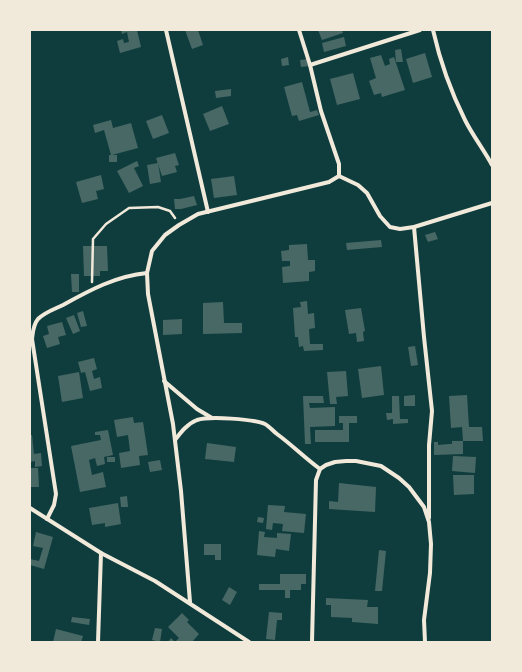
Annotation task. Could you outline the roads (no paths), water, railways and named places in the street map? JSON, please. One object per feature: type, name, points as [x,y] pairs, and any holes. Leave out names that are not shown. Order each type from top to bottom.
[{"type":"street","points":[[166,30],[208,212]]},
{"type":"street","points":[[299,30],[310,65],[321,110],[339,164],[339,176]]},
{"type":"street","points":[[310,65],[420,30]]},
{"type":"street","points":[[433,30],[451,90],[466,122],[492,165]]},
{"type":"street","points":[[190,602],[181,491],[173,424],[148,294],[147,273],[152,251],[165,235],[198,214],[329,182],[339,176]]},
{"type":"street","points":[[339,176],[358,185],[367,193],[380,216],[390,228],[400,229],[414,227],[492,203]]},
{"type":"street","points":[[414,227],[417,272],[432,412],[429,445],[429,522],[431,544],[430,573],[424,620],[425,642]]},
{"type":"street","points":[[47,519],[54,505],[56,494],[32,339],[33,327],[38,319],[46,313],[91,289],[132,274],[147,273]]},
{"type":"street","points":[[164,381],[197,409],[212,418]]},
{"type":"street","points":[[174,441],[182,430],[198,420],[212,418],[265,424],[320,469]]},
{"type":"street","points":[[312,642],[316,480],[320,469],[326,465],[346,460],[381,466],[409,487],[424,507],[429,522]]},
{"type":"street","points":[[30,508],[101,554],[155,581],[190,602],[249,642]]},
{"type":"street","points":[[98,642],[101,554]]}]
